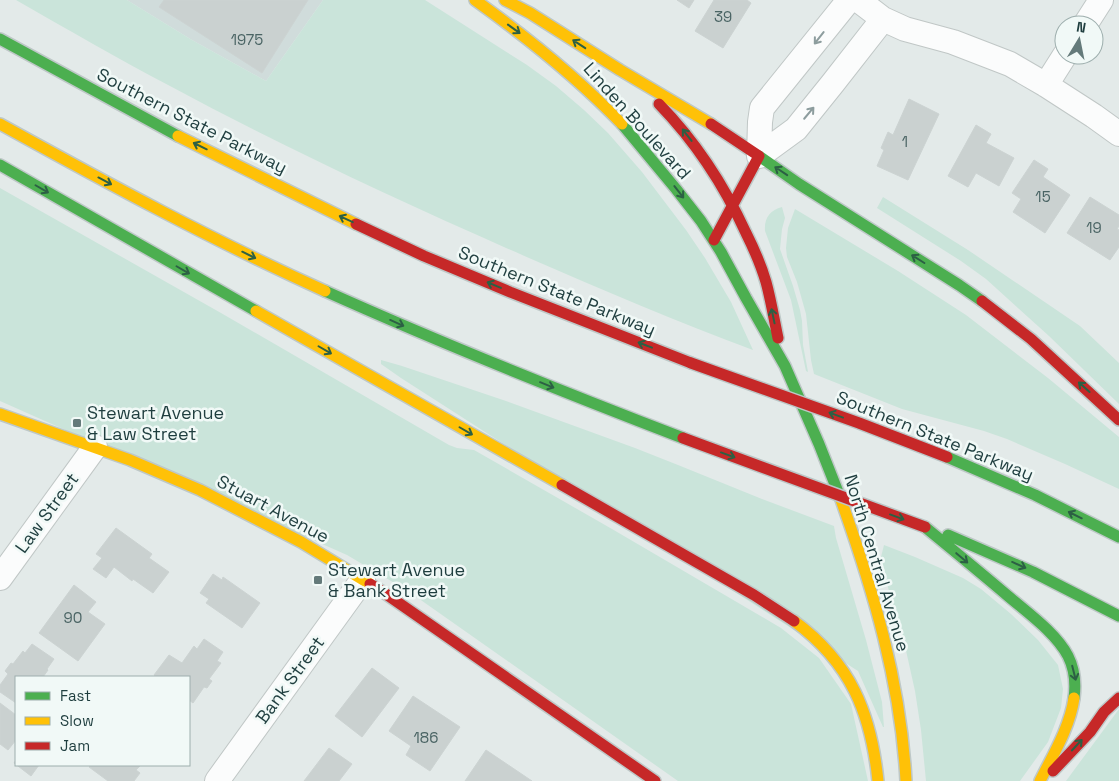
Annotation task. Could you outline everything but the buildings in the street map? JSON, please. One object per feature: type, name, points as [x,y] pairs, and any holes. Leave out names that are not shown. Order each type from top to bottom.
[{"type":"main road","name":"Linden Boulevard","points":[[475,0],[570,72],[610,112],[670,180],[714,240]]},
{"type":"main road","name":"Linden Boulevard","points":[[505,0],[530,13],[620,70],[719,129],[799,184],[959,285],[1031,339],[1119,420]]},
{"type":"main road","name":"Southern State Parkway","points":[[0,39],[175,134],[340,217],[424,256],[691,363],[948,457],[1035,495],[1119,537]]},
{"type":"main road","name":"Linden Boulevard","points":[[620,70],[640,86],[683,129],[700,151],[733,205]]},
{"type":"main road","points":[[0,124],[177,219],[334,295],[508,370],[682,438],[950,536],[1033,572],[1119,616]]},
{"type":"main road","points":[[714,240],[759,156]]},
{"type":"main road","points":[[0,165],[745,590],[792,620],[819,642],[842,668],[853,684],[872,737],[878,781]]},
{"type":"main road","name":"North Central Avenue","points":[[733,205],[766,281],[784,364]]},
{"type":"main road","name":"North Central Avenue","points":[[714,240],[784,364],[839,494],[855,539],[889,656],[904,742],[906,781]]},
{"type":"main road","name":"Stuart Avenue","points":[[0,414],[130,460],[200,490],[301,542],[364,579],[404,606],[655,781]]},
{"type":"main road","points":[[925,527],[1039,622],[1069,657],[1074,669],[1076,682],[1072,706],[1068,722],[1040,781]]},
{"type":"main road","points":[[1044,781],[1090,732],[1104,712],[1119,698]]},
{"type":"street","points":[[759,156],[762,108],[849,0]]},
{"type":"street","points":[[858,0],[884,19],[904,29],[953,42],[1010,64],[1046,85],[1119,134]]},
{"type":"street","points":[[1091,15],[1101,0]]},
{"type":"street","points":[[759,156],[796,129],[884,19]]},
{"type":"street","points":[[802,60],[833,84]]},
{"type":"street","points":[[1046,85],[1059,65]]},
{"type":"street","name":"Law Street","points":[[0,578],[95,447]]},
{"type":"street","name":"Bank Street","points":[[217,781],[364,579]]},
{"type":"shaded area","points":[[127,0],[323,0],[266,81],[192,40]]},
{"type":"green space","points":[[16,0],[127,0],[192,40],[266,81],[323,0],[425,0],[527,65],[556,86],[608,133],[642,172],[705,258],[731,302],[753,350],[668,317],[557,270],[348,176],[258,132],[151,76]]},
{"type":"green space","points":[[0,188],[449,445],[474,450],[781,628],[819,658],[851,704],[868,781],[678,781],[408,591],[347,555],[0,401]]},
{"type":"green space","points":[[883,197],[968,250],[1080,326],[1119,363],[1119,404],[1049,336],[986,279],[877,208]]},
{"type":"green space","points":[[782,207],[785,218],[780,249],[800,310],[803,345],[808,372],[806,371],[791,300],[765,231],[769,215],[774,210]]},
{"type":"green space","points":[[795,209],[898,271],[966,315],[1048,378],[1119,437],[1119,489],[1007,439],[902,409],[814,374],[806,314],[797,282],[787,257],[788,228]]},
{"type":"green space","points":[[381,360],[506,401],[635,448],[834,526],[882,702],[884,727],[858,671],[401,378],[381,364]]},
{"type":"green space","points":[[884,545],[963,578],[981,589],[1038,640],[1058,665],[1063,689],[1061,708],[1048,742],[1020,781],[926,781],[915,691],[903,637],[880,561]]},
{"type":"green space","points":[[1119,709],[1119,781],[1066,781]]},
{"type":"traffic: fast","points":[[0,39],[178,136]]},
{"type":"traffic: fast","points":[[622,124],[701,221],[721,252],[785,366],[840,497]]},
{"type":"traffic: fast","points":[[759,156],[799,184],[982,301]]},
{"type":"traffic: fast","points":[[0,165],[256,311]]},
{"type":"traffic: fast","points":[[325,291],[503,367],[683,438]]},
{"type":"traffic: fast","points":[[947,457],[1035,495],[1119,537]]},
{"type":"traffic: fast","points":[[925,527],[1033,616],[1056,639],[1068,656],[1074,671],[1074,698]]},
{"type":"traffic: fast","points":[[948,535],[1033,572],[1119,616]]},
{"type":"traffic: slow","points":[[475,0],[552,59],[588,90],[622,124]]},
{"type":"traffic: slow","points":[[505,0],[530,13],[620,70],[711,124]]},
{"type":"traffic: slow","points":[[0,124],[202,232],[325,291]]},
{"type":"traffic: slow","points":[[178,136],[356,224]]},
{"type":"traffic: slow","points":[[256,311],[562,485]]},
{"type":"traffic: slow","points":[[0,414],[130,460],[200,490],[301,542],[370,584]]},
{"type":"traffic: slow","points":[[840,497],[864,566],[884,637],[898,708],[906,781]]},
{"type":"traffic: slow","points":[[794,621],[814,637],[830,654],[844,672],[855,691],[870,733],[878,781]]},
{"type":"traffic: slow","points":[[1040,781],[1065,730],[1074,698]]},
{"type":"traffic: jam","points":[[659,104],[697,149],[719,181],[737,215],[755,251],[764,276],[778,338]]},
{"type":"traffic: jam","points":[[711,124],[759,156],[714,240]]},
{"type":"traffic: jam","points":[[356,224],[424,256],[510,292],[691,363]]},
{"type":"traffic: jam","points":[[982,301],[1031,339],[1119,420]]},
{"type":"traffic: jam","points":[[691,363],[859,423],[947,457]]},
{"type":"traffic: jam","points":[[683,438],[925,527]]},
{"type":"traffic: jam","points":[[562,485],[754,595],[794,621]]},
{"type":"traffic: jam","points":[[370,584],[655,781]]},
{"type":"traffic: jam","points":[[1053,771],[1090,732],[1104,712],[1119,698]]},
{"type":"place","name":"Stewart Avenue & Law Street","points":[[77,423]]},
{"type":"place","name":"Stewart Avenue & Bank Street","points":[[318,580]]}]
